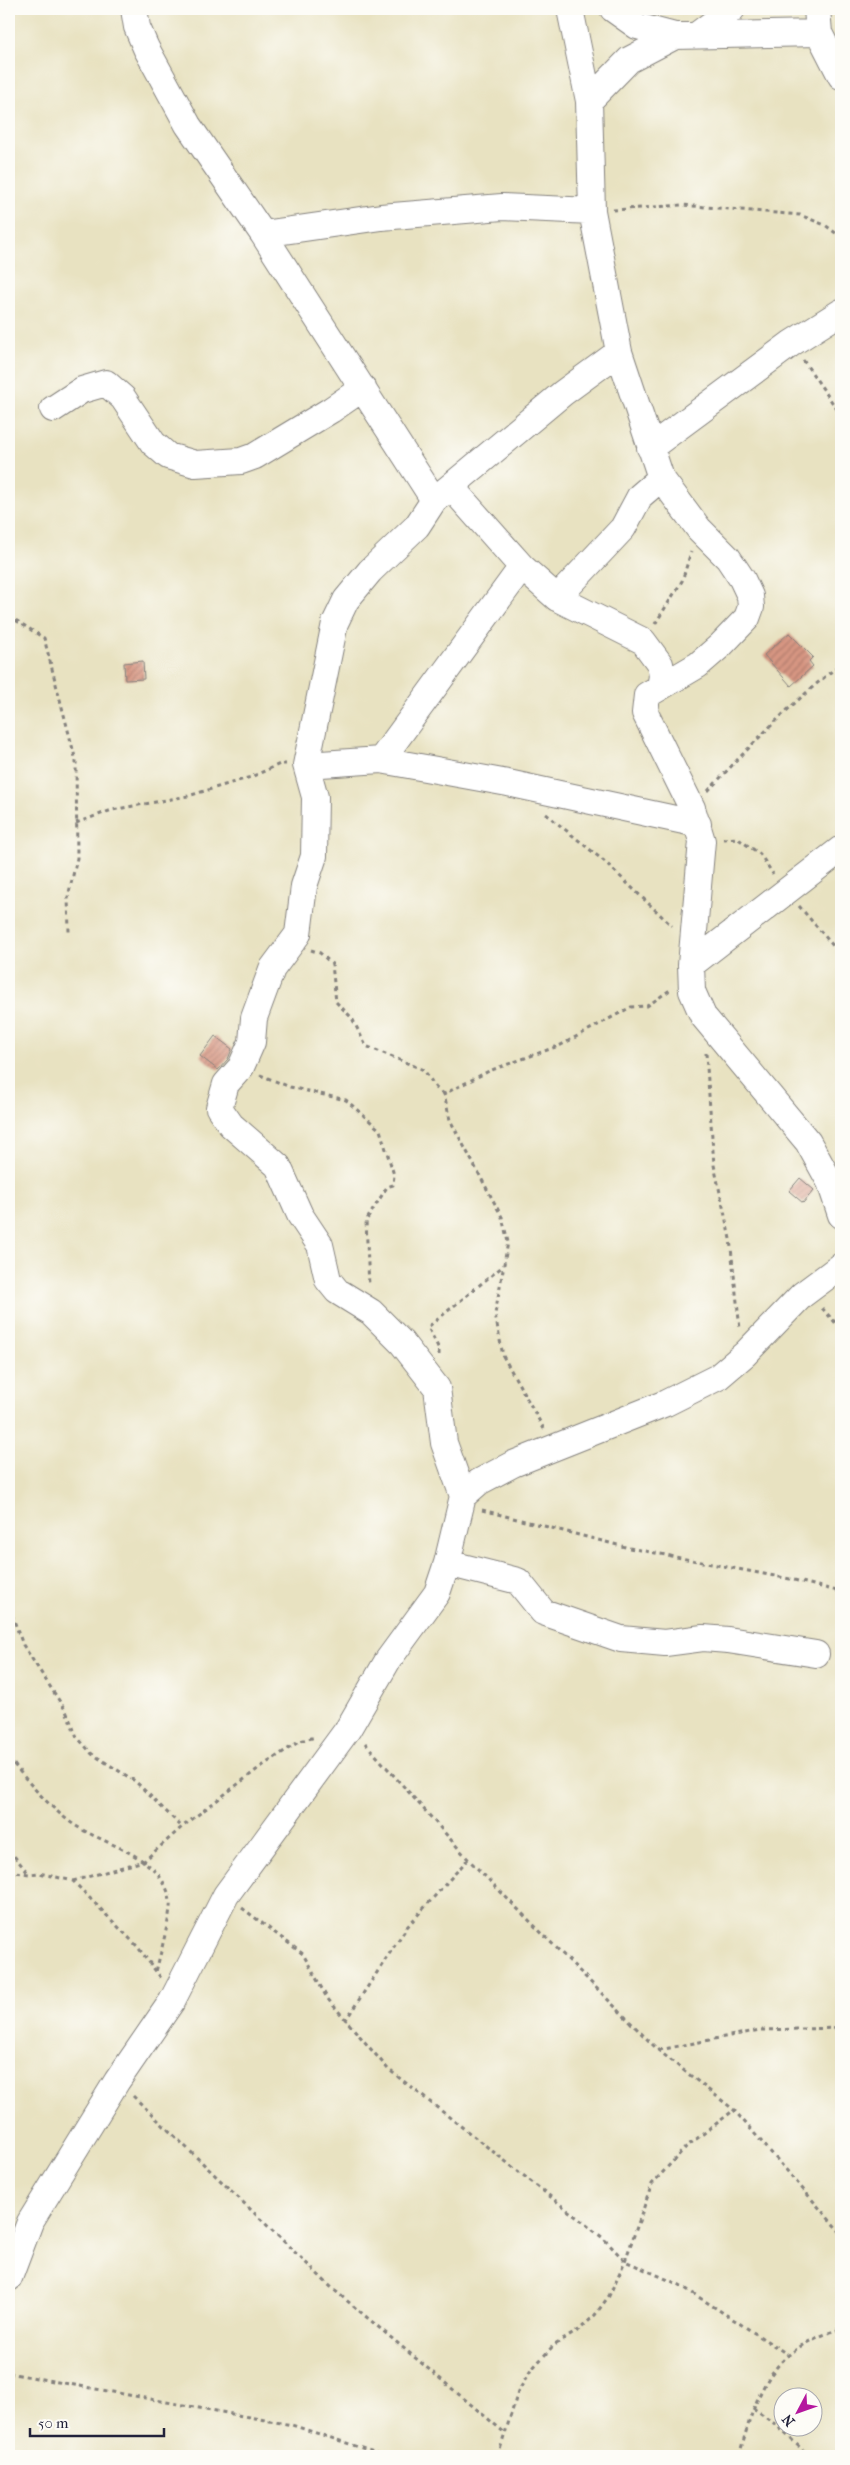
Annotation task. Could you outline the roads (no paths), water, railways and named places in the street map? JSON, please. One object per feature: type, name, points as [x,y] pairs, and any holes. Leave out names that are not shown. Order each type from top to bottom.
[{"type":"street","points":[[134,9],[137,26],[146,48],[188,126],[263,234],[363,388],[443,493],[557,598],[644,641],[660,664],[662,676],[660,686]]},
{"type":"street","points":[[570,9],[589,101],[592,211],[619,352],[661,478],[699,529],[728,558],[742,579],[750,596],[751,607],[747,618],[721,645],[698,665],[647,695],[645,713],[695,816],[702,840],[692,959],[692,991],[703,1016],[808,1142],[830,1182],[841,1215]]},
{"type":"street","points":[[613,9],[637,26],[686,36],[818,21],[841,76]]},
{"type":"street","points":[[589,101],[629,60],[686,36],[732,9]]},
{"type":"street","points":[[263,234],[381,217],[502,207],[592,211]]},
{"type":"street","points":[[650,448],[792,343],[841,312]]},
{"type":"street","points":[[9,2278],[30,2222],[117,2081],[172,2001],[226,1896],[345,1733],[388,1660],[437,1593],[447,1563],[461,1500],[444,1443],[436,1388],[402,1342],[371,1312],[337,1291],[328,1280],[320,1245],[300,1215],[278,1166],[231,1125],[219,1108],[226,1084],[241,1067],[252,1042],[254,1018],[272,969],[298,934],[304,886],[314,856],[315,797],[306,765],[334,623],[346,600],[364,578],[416,526],[443,493],[563,392],[619,352]]},
{"type":"street","points":[[53,409],[82,390],[106,383],[123,398],[153,443],[168,456],[196,464],[241,461],[255,456],[331,410],[363,388]]},
{"type":"street","points":[[557,598],[623,528],[640,496],[661,478]]},
{"type":"street","points":[[380,760],[522,567]]},
{"type":"street","points":[[306,765],[380,760],[695,816]]},
{"type":"street","points":[[692,959],[841,849]]},
{"type":"street","points":[[461,1500],[488,1477],[513,1464],[666,1404],[718,1377],[745,1354],[802,1295],[841,1266]]},
{"type":"street","points":[[447,1563],[518,1581],[543,1612],[621,1639],[665,1644],[703,1638],[728,1640],[816,1654]]}]
